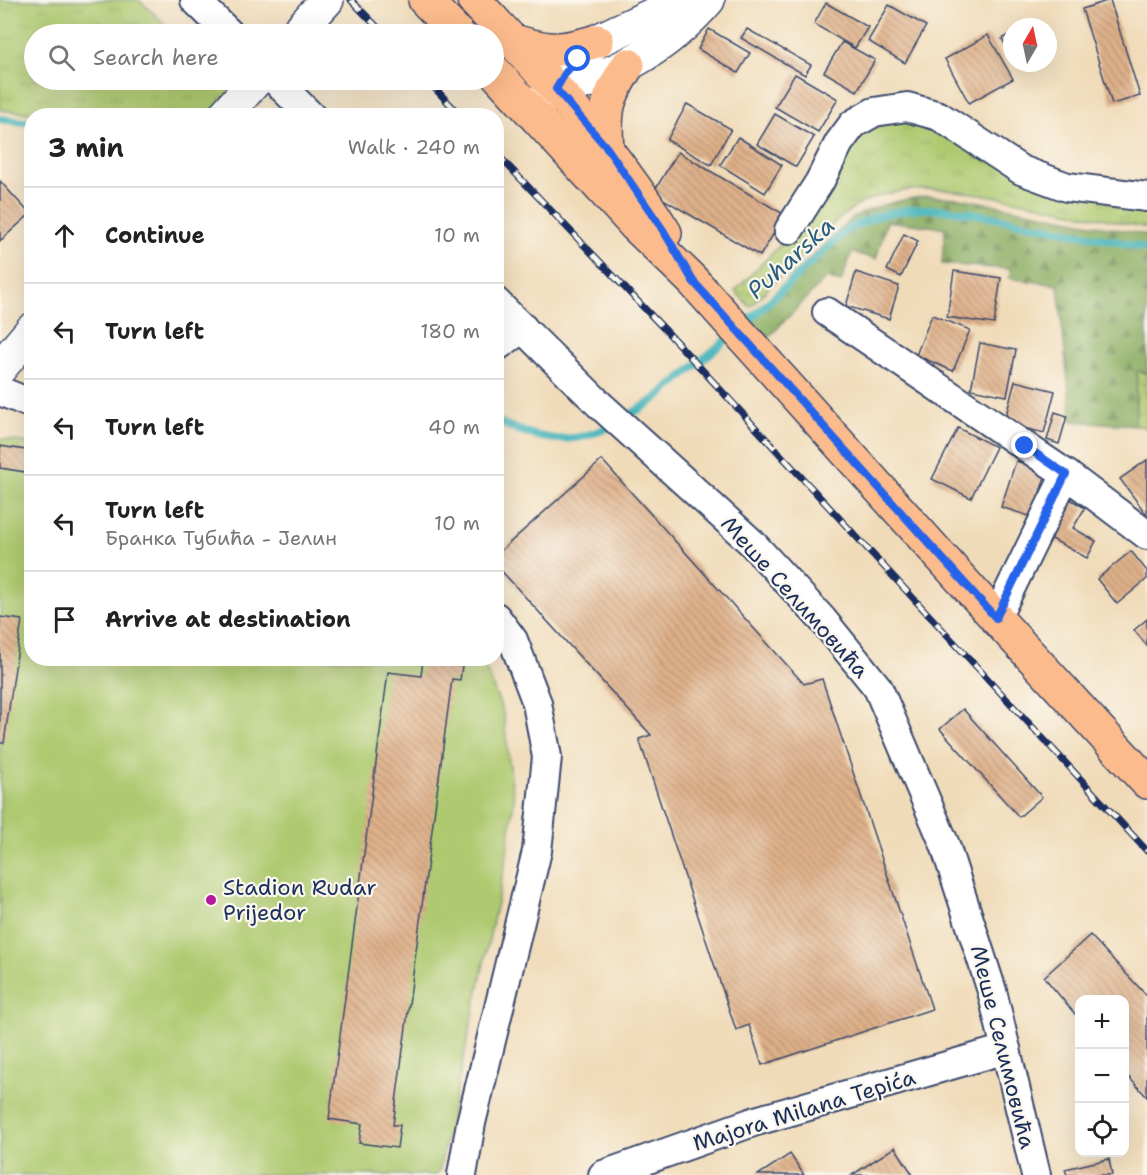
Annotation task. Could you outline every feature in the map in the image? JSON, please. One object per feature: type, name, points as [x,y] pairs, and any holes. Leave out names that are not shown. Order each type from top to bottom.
[{"type":"main road","points":[[426,0],[449,24]]},
{"type":"main road","points":[[474,0],[496,24]]},
{"type":"main road","points":[[504,32],[607,148],[703,292]]},
{"type":"main road","points":[[511,40],[550,50],[568,50],[597,41]]},
{"type":"main road","points":[[607,148],[606,111],[612,90],[628,65]]},
{"type":"main road","points":[[504,82],[636,226],[703,292],[1147,782]]},
{"type":"street","points":[[195,0],[220,24]]},
{"type":"street","points":[[305,24],[327,0]]},
{"type":"street","points":[[530,109],[556,89],[572,65],[597,41],[684,0]]},
{"type":"street","points":[[556,89],[601,77],[628,65],[668,39],[690,21],[708,0]]},
{"type":"street","points":[[231,108],[247,90]]},
{"type":"street","points":[[285,90],[303,108]]},
{"type":"street","points":[[789,230],[820,181],[839,143],[853,124],[874,112],[907,106],[939,116],[1021,170],[1067,188],[1147,197]]},
{"type":"street","name":"Меше Селимовића","points":[[504,310],[599,404],[751,542],[822,619],[878,688],[945,845],[992,990],[1036,1175]]},
{"type":"street","points":[[827,312],[1066,474],[1147,534]]},
{"type":"street","points":[[504,341],[523,328]]},
{"type":"street","points":[[0,391],[24,401]]},
{"type":"street","points":[[996,618],[1066,474]]},
{"type":"street","points":[[462,1175],[471,1123],[537,850],[547,758],[537,703],[513,640],[504,628]]},
{"type":"street","name":"Majora Milana Tepića","points":[[603,1175],[756,1121],[1006,1049]]},
{"type":"green space","points":[[0,0],[139,0],[165,24],[24,24],[24,90],[229,90],[246,108],[24,108],[24,112],[0,110]]},
{"type":"green space","points":[[893,108],[1027,167],[1147,194],[1147,228],[1040,205],[951,190],[929,189],[885,195],[864,202],[843,216],[750,307],[735,291],[789,236],[848,146]]},
{"type":"green space","points":[[927,196],[960,198],[1147,235],[1147,373],[1137,371],[1135,425],[1072,421],[1058,285],[1009,278],[1011,269],[942,264],[945,228],[887,221],[876,259],[852,252],[841,282],[826,278],[767,339],[748,318],[851,219],[888,204]]},
{"type":"green space","points":[[1137,371],[1147,373],[1147,428],[1135,425]]},
{"type":"green space","name":"Stadion Rudar Prijedor","points":[[0,439],[24,442],[24,666],[485,666],[503,712],[514,800],[506,860],[440,1168],[436,1175],[0,1175]]},
{"type":"building","points":[[1110,0],[1140,96],[1112,104],[1082,9]]},
{"type":"building","points":[[826,3],[868,27],[855,48],[814,24]]},
{"type":"building","points":[[889,5],[926,26],[905,63],[868,41]]},
{"type":"building","points":[[709,29],[750,53],[738,73],[698,49]]},
{"type":"building","points":[[747,29],[811,65],[805,75],[741,38]]},
{"type":"building","points":[[988,35],[1003,61],[1003,72],[1009,72],[1013,79],[969,103],[945,59]]},
{"type":"building","points":[[842,42],[875,60],[857,91],[824,72]]},
{"type":"building","points":[[795,74],[838,99],[818,132],[775,107]]},
{"type":"building","points":[[687,104],[731,129],[711,165],[667,140]]},
{"type":"building","points":[[775,114],[814,137],[796,167],[757,144]]},
{"type":"building","points":[[738,137],[782,165],[765,193],[720,165]]},
{"type":"building","points":[[678,152],[785,215],[760,256],[653,193]]},
{"type":"building","points":[[0,181],[24,207],[24,219],[0,241]]},
{"type":"building","points":[[904,234],[918,241],[901,277],[887,270]]},
{"type":"building","points":[[954,271],[1001,278],[994,324],[947,317]]},
{"type":"building","points":[[856,272],[899,286],[889,319],[846,306]]},
{"type":"building","points":[[932,315],[970,330],[953,371],[916,355]]},
{"type":"building","points":[[980,343],[1016,350],[1007,396],[971,389]]},
{"type":"building","points":[[1015,381],[1055,391],[1044,433],[1004,423]]},
{"type":"building","points":[[1055,412],[1067,416],[1059,444],[1047,440]]},
{"type":"building","points":[[958,428],[996,447],[971,498],[932,479]]},
{"type":"building","points":[[0,446],[24,450],[24,472],[0,468]]},
{"type":"building","points":[[602,460],[804,684],[822,679],[932,1009],[762,1065],[749,1025],[736,1030],[639,739],[651,735],[504,574],[504,548]]},
{"type":"building","points":[[1147,460],[1147,515],[1120,479]]},
{"type":"building","points":[[1016,461],[1047,471],[1032,517],[1001,507]]},
{"type":"building","points":[[1070,499],[1085,508],[1073,528],[1096,541],[1087,558],[1048,537]]},
{"type":"building","points":[[1131,551],[1147,571],[1147,579],[1117,604],[1097,579]]},
{"type":"building","points":[[0,617],[22,620],[4,743],[0,743]]},
{"type":"building","points":[[1147,619],[1147,646],[1134,630]]},
{"type":"building","points":[[422,666],[462,666],[460,680],[452,679],[393,1125],[400,1125],[397,1148],[359,1143],[362,1124],[329,1119],[388,672],[421,676]]},
{"type":"building","points":[[963,709],[1042,797],[1019,817],[940,729]]},
{"type":"building","points":[[1090,935],[1147,996],[1147,1097],[1129,1077],[1129,995],[1075,995],[1075,1014],[1044,977]]},
{"type":"building","points":[[895,1147],[913,1175],[852,1175]]},
{"type":"building","points":[[790,1154],[804,1175],[758,1175]]},
{"type":"building","points":[[1109,1159],[1112,1175],[1067,1175],[1065,1169]]},
{"type":"waterway","name":"Puharska","points":[[0,119],[24,122]]},
{"type":"waterway","name":"Puharska","points":[[744,325],[844,232],[863,222],[912,209],[948,210],[974,214],[1102,238],[1147,249]]},
{"type":"waterway","name":"Puharska","points":[[623,419],[654,400],[732,335]]},
{"type":"waterway","name":"Puharska","points":[[504,424],[527,433],[554,439],[582,437],[613,425]]},
{"type":"railway","points":[[351,0],[374,24]]},
{"type":"railway","points":[[436,90],[453,108]]},
{"type":"railway","points":[[504,161],[669,334],[1147,851]]},
{"type":"place","name":"Stadion Rudar Prijedor","points":[[211,900]]},
{"type":"route","points":[[578,59],[566,72],[556,89],[607,148],[663,230],[693,281],[996,618],[1066,474],[1025,446]]}]
